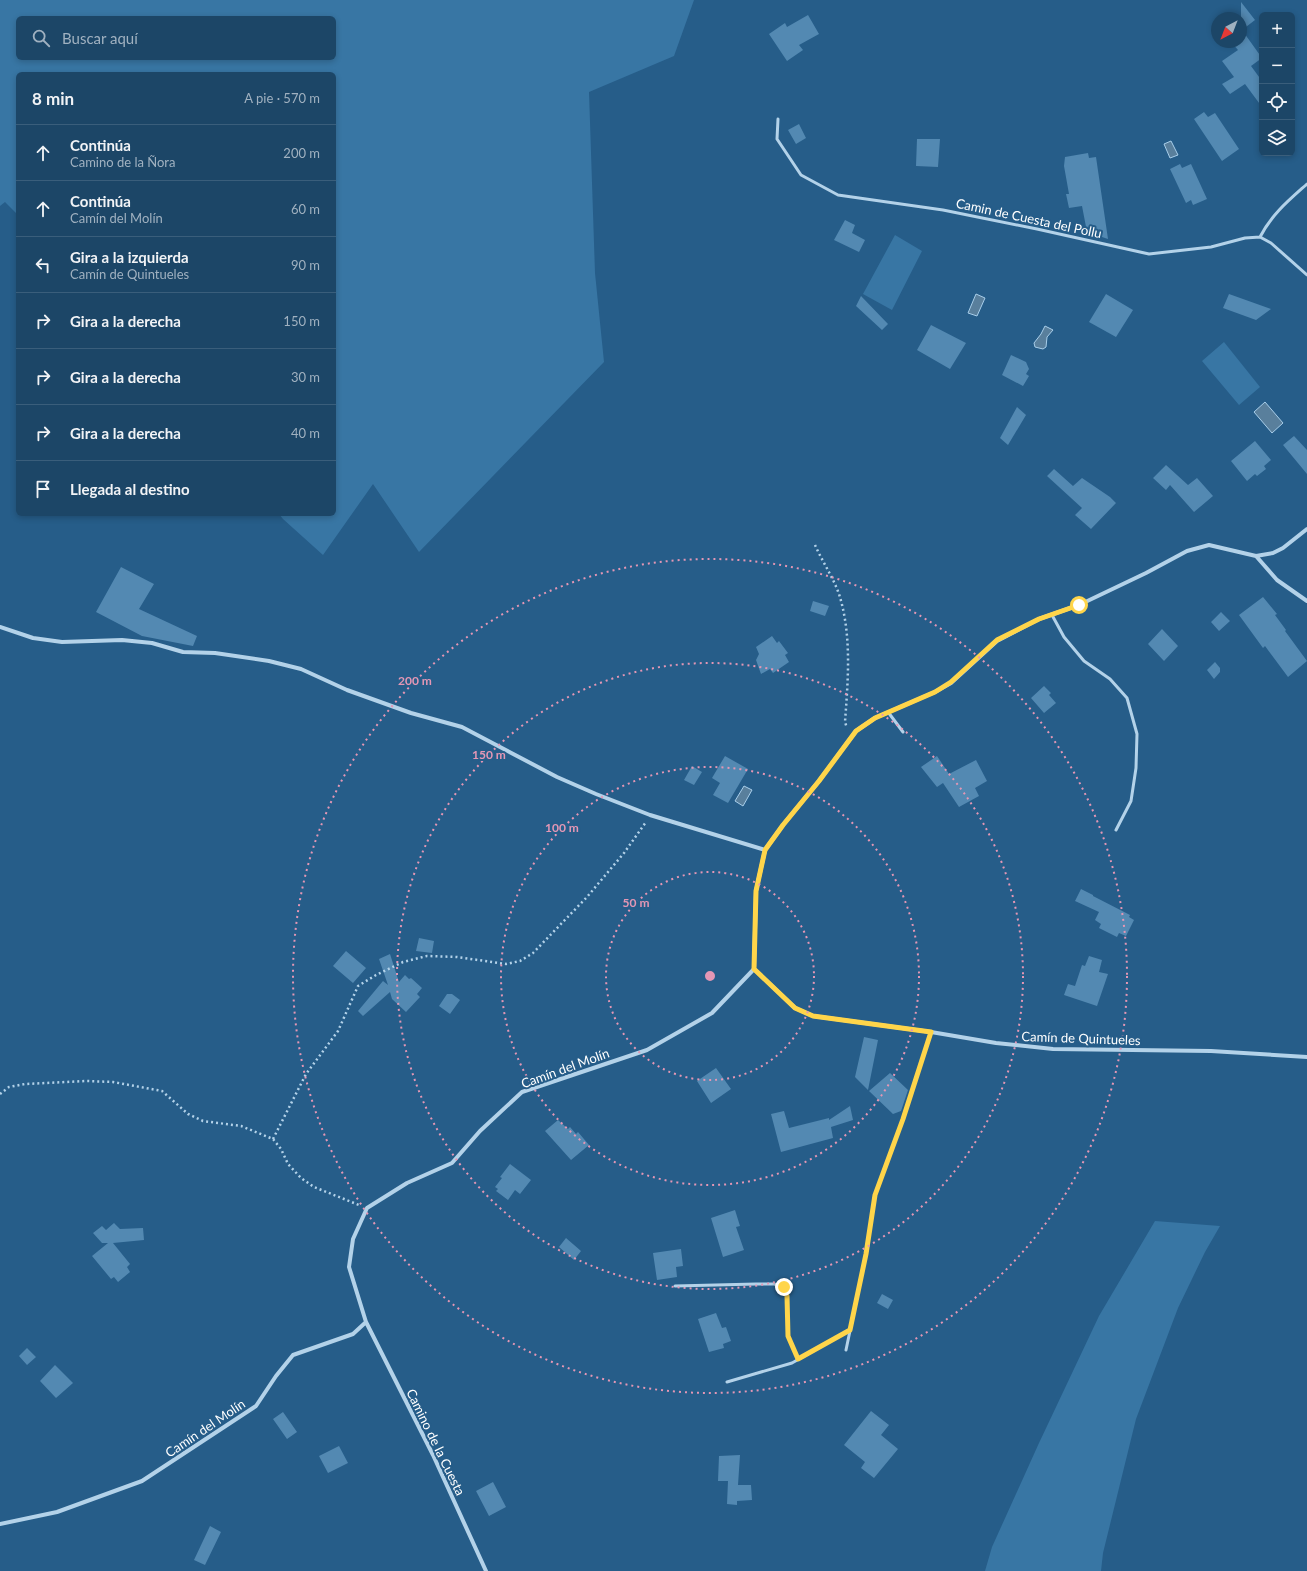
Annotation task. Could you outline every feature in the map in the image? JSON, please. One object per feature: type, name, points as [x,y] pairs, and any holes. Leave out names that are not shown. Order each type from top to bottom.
[{"type":"street","points":[[754,969],[756,891],[765,850],[856,731],[875,718],[935,692],[951,682],[997,640],[1039,619],[1079,605],[1099,596],[1187,551],[1209,545],[1256,556],[1273,553],[1283,548],[1307,529]]},
{"type":"street","points":[[1256,556],[1277,580],[1307,602]]},
{"type":"street","points":[[0,626],[33,638],[62,642],[122,640],[152,643],[183,652],[223,654],[269,661],[301,669],[346,690],[404,711],[462,727],[556,777],[650,815],[765,850]]},
{"type":"street","name":"Camín de Quintueles","points":[[754,969],[795,1008],[813,1016],[931,1032],[996,1043],[1053,1049],[1211,1051],[1307,1058]]},
{"type":"street","name":"Camín del Molín","points":[[367,1208],[406,1184],[452,1163],[480,1131],[522,1092],[647,1050],[712,1013],[754,969]]},
{"type":"street","points":[[366,1322],[349,1267],[353,1239],[367,1208]]},
{"type":"street","name":"Camín del Molín","points":[[0,1524],[57,1512],[142,1481],[256,1406],[276,1376],[293,1355],[353,1334],[366,1322]]},
{"type":"street","name":"Camino de la Cuesta","points":[[366,1322],[433,1455],[486,1571]]},
{"type":"lane","name":"Camin de Cuesta del Pollu","points":[[778,119],[777,140],[801,175],[838,195],[942,210],[1149,254],[1211,246],[1245,238],[1260,237]]},
{"type":"lane","points":[[1307,184],[1283,205],[1268,223],[1260,237],[1271,242],[1307,275]]},
{"type":"lane","points":[[1052,615],[1064,637],[1084,662],[1110,679],[1127,698],[1137,734],[1136,768],[1131,801],[1116,830]]},
{"type":"lane","points":[[888,712],[903,732]]},
{"type":"lane","points":[[846,1350],[866,1254],[875,1195],[903,1119],[931,1032]]},
{"type":"lane","points":[[675,1286],[774,1284],[784,1287],[787,1296],[788,1336],[798,1359]]},
{"type":"lane","points":[[727,1382],[792,1363],[850,1330]]},
{"type":"path","points":[[815,545],[839,594],[844,620],[848,651],[845,722],[851,738]]},
{"type":"path","points":[[273,1139],[306,1074],[338,1031],[358,986],[376,975],[404,962],[427,956],[457,957],[506,964],[520,961],[533,953],[587,897],[640,832],[650,815]]},
{"type":"path","points":[[0,1094],[9,1087],[25,1084],[86,1080],[113,1082],[162,1092],[188,1114],[203,1121],[241,1126],[273,1139],[281,1149],[288,1164],[301,1178],[314,1187],[367,1208]]},
{"type":"shaded area","points":[[0,0],[694,0],[674,56],[589,92],[595,273],[604,362],[419,552],[373,484],[323,555],[281,516],[336,516],[336,72],[16,72],[16,213],[5,202],[0,206]]},
{"type":"shaded area","points":[[1171,141],[1178,155],[1170,158],[1164,144]]},
{"type":"shaded area","points":[[895,235],[922,251],[892,310],[863,294]]},
{"type":"shaded area","points":[[976,294],[985,298],[977,316],[968,313]]},
{"type":"shaded area","points":[[1045,326],[1053,330],[1047,337],[1046,347],[1043,349],[1035,347],[1034,343]]},
{"type":"shaded area","points":[[1224,342],[1260,387],[1239,405],[1202,361]]},
{"type":"shaded area","points":[[1265,402],[1283,423],[1272,433],[1254,412]]},
{"type":"shaded area","points":[[744,786],[752,790],[743,806],[735,801]]},
{"type":"shaded area","points":[[1155,1221],[1220,1226],[1205,1252],[1178,1308],[1136,1419],[1103,1553],[1101,1571],[985,1571],[992,1547],[1099,1316]]},
{"type":"building","points":[[1241,2],[1255,20],[1247,26],[1247,12],[1241,12]]},
{"type":"building","points":[[808,15],[819,34],[799,45],[803,50],[787,61],[769,34],[785,23],[787,27]]},
{"type":"building","points":[[1247,37],[1259,54],[1259,60],[1251,66],[1259,77],[1259,103],[1245,84],[1230,94],[1222,84],[1234,77],[1222,61],[1238,50],[1236,48],[1247,48]]},
{"type":"building","points":[[1204,112],[1208,117],[1215,113],[1239,149],[1222,161],[1194,119]]},
{"type":"building","points":[[799,124],[806,138],[796,144],[788,130]]},
{"type":"building","points":[[917,139],[940,139],[938,167],[916,166]]},
{"type":"building","points":[[1088,153],[1089,158],[1096,157],[1108,239],[1087,232],[1082,206],[1069,208],[1066,194],[1069,194],[1064,166],[1065,157]]},
{"type":"building","points":[[1180,164],[1182,168],[1191,164],[1207,199],[1193,205],[1191,200],[1186,203],[1170,169]]},
{"type":"building","points":[[845,220],[855,225],[852,233],[865,240],[859,252],[834,240]]},
{"type":"building","points":[[1106,294],[1133,310],[1116,337],[1089,322]]},
{"type":"building","points":[[1229,294],[1271,309],[1256,320],[1223,308]]},
{"type":"building","points":[[861,296],[888,324],[882,330],[856,306]]},
{"type":"building","points":[[931,325],[966,343],[950,369],[917,350]]},
{"type":"building","points":[[1011,355],[1026,362],[1029,369],[1026,374],[1029,376],[1023,386],[1002,375]]},
{"type":"building","points":[[1017,407],[1026,415],[1008,445],[1000,438]]},
{"type":"building","points":[[1294,436],[1307,450],[1307,474],[1283,445]]},
{"type":"building","points":[[1255,441],[1271,460],[1264,466],[1266,469],[1257,476],[1255,474],[1247,481],[1231,461]]},
{"type":"building","points":[[1166,465],[1188,485],[1197,478],[1213,496],[1194,512],[1170,485],[1166,490],[1153,478]]},
{"type":"building","points":[[1054,469],[1073,486],[1082,478],[1110,497],[1116,503],[1091,529],[1075,515],[1082,508],[1047,476]]},
{"type":"building","points":[[121,567],[154,584],[139,609],[197,636],[193,646],[142,636],[96,612]]},
{"type":"building","points":[[1263,597],[1277,614],[1275,615],[1286,630],[1285,631],[1307,661],[1288,677],[1265,646],[1263,648],[1239,615]]},
{"type":"building","points":[[813,601],[829,606],[825,616],[810,611]]},
{"type":"building","points":[[1221,612],[1230,621],[1219,631],[1211,622]]},
{"type":"building","points":[[1162,629],[1178,646],[1164,661],[1148,644]]},
{"type":"building","points":[[772,636],[777,643],[779,641],[788,653],[785,655],[789,662],[773,673],[770,669],[761,674],[756,660],[759,654],[756,647]]},
{"type":"building","points":[[1215,662],[1220,668],[1220,672],[1214,679],[1207,670]]},
{"type":"building","points":[[1044,686],[1051,693],[1049,695],[1056,703],[1044,713],[1031,698]]},
{"type":"building","points":[[725,756],[748,769],[728,803],[713,795],[720,783],[712,778]]},
{"type":"building","points":[[937,756],[949,774],[976,760],[987,781],[975,788],[979,796],[959,807],[943,783],[937,787],[921,767]]},
{"type":"building","points":[[692,766],[702,772],[694,785],[684,780]]},
{"type":"building","points":[[1081,889],[1130,915],[1129,917],[1134,920],[1126,936],[1119,933],[1117,937],[1099,928],[1101,924],[1095,920],[1099,912],[1075,901]]},
{"type":"building","points":[[419,938],[434,941],[432,953],[416,951]]},
{"type":"building","points":[[346,951],[366,968],[353,983],[333,966]]},
{"type":"building","points":[[390,954],[399,982],[405,975],[409,979],[411,978],[422,988],[417,994],[420,997],[406,1012],[392,999],[390,992],[363,1016],[358,1011],[383,981],[388,985],[379,959]]},
{"type":"building","points":[[1089,956],[1102,960],[1099,972],[1108,974],[1097,1006],[1064,995],[1068,984],[1075,986],[1082,965],[1085,966]]},
{"type":"building","points":[[447,994],[452,994],[460,1000],[450,1014],[439,1006]]},
{"type":"building","points":[[864,1037],[878,1040],[868,1090],[855,1077]]},
{"type":"building","points":[[716,1068],[731,1089],[711,1103],[697,1081]]},
{"type":"building","points":[[890,1073],[908,1090],[901,1111],[893,1114],[869,1091]]},
{"type":"building","points":[[850,1106],[853,1120],[831,1127],[833,1138],[781,1152],[771,1114],[784,1111],[789,1128],[829,1118],[829,1120]]},
{"type":"building","points":[[558,1120],[568,1129],[570,1127],[576,1134],[578,1132],[589,1145],[571,1160],[545,1131]]},
{"type":"building","points":[[510,1164],[531,1180],[520,1194],[515,1190],[508,1200],[496,1191],[498,1189],[495,1187],[502,1178],[500,1177]]},
{"type":"building","points":[[735,1210],[740,1226],[736,1227],[744,1250],[723,1257],[711,1218]]},
{"type":"building","points":[[114,1223],[120,1229],[143,1228],[144,1240],[113,1243],[130,1264],[127,1267],[130,1272],[118,1282],[114,1277],[111,1279],[92,1256],[108,1243],[102,1243],[93,1233],[102,1226],[106,1230]]},
{"type":"building","points":[[566,1238],[581,1251],[574,1260],[559,1247]]},
{"type":"building","points":[[681,1249],[683,1266],[676,1267],[677,1277],[657,1280],[653,1253]]},
{"type":"building","points":[[882,1294],[893,1300],[888,1309],[877,1303]]},
{"type":"building","points":[[716,1313],[722,1328],[726,1327],[731,1341],[723,1344],[724,1348],[709,1352],[698,1319]]},
{"type":"building","points":[[27,1348],[36,1357],[27,1365],[19,1356]]},
{"type":"building","points":[[55,1365],[73,1383],[56,1398],[40,1381]]},
{"type":"building","points":[[871,1411],[889,1425],[881,1435],[898,1449],[874,1478],[861,1468],[865,1462],[844,1445]]},
{"type":"building","points":[[283,1412],[297,1432],[287,1439],[273,1419]]},
{"type":"building","points":[[339,1446],[348,1463],[328,1473],[319,1456]]},
{"type":"building","points":[[740,1455],[738,1485],[751,1485],[752,1500],[737,1501],[737,1505],[727,1504],[728,1481],[718,1481],[719,1456]]},
{"type":"building","points":[[493,1482],[506,1507],[489,1516],[476,1491]]},
{"type":"building","points":[[210,1526],[221,1532],[205,1565],[194,1560]]},
{"type":"route","points":[[784,1287],[787,1296],[788,1336],[798,1359],[850,1330],[866,1254],[875,1195],[903,1119],[931,1032],[813,1016],[795,1008],[754,969],[756,891],[765,850],[856,731],[875,718],[935,692],[951,682],[997,640],[1039,619],[1079,605]]}]
